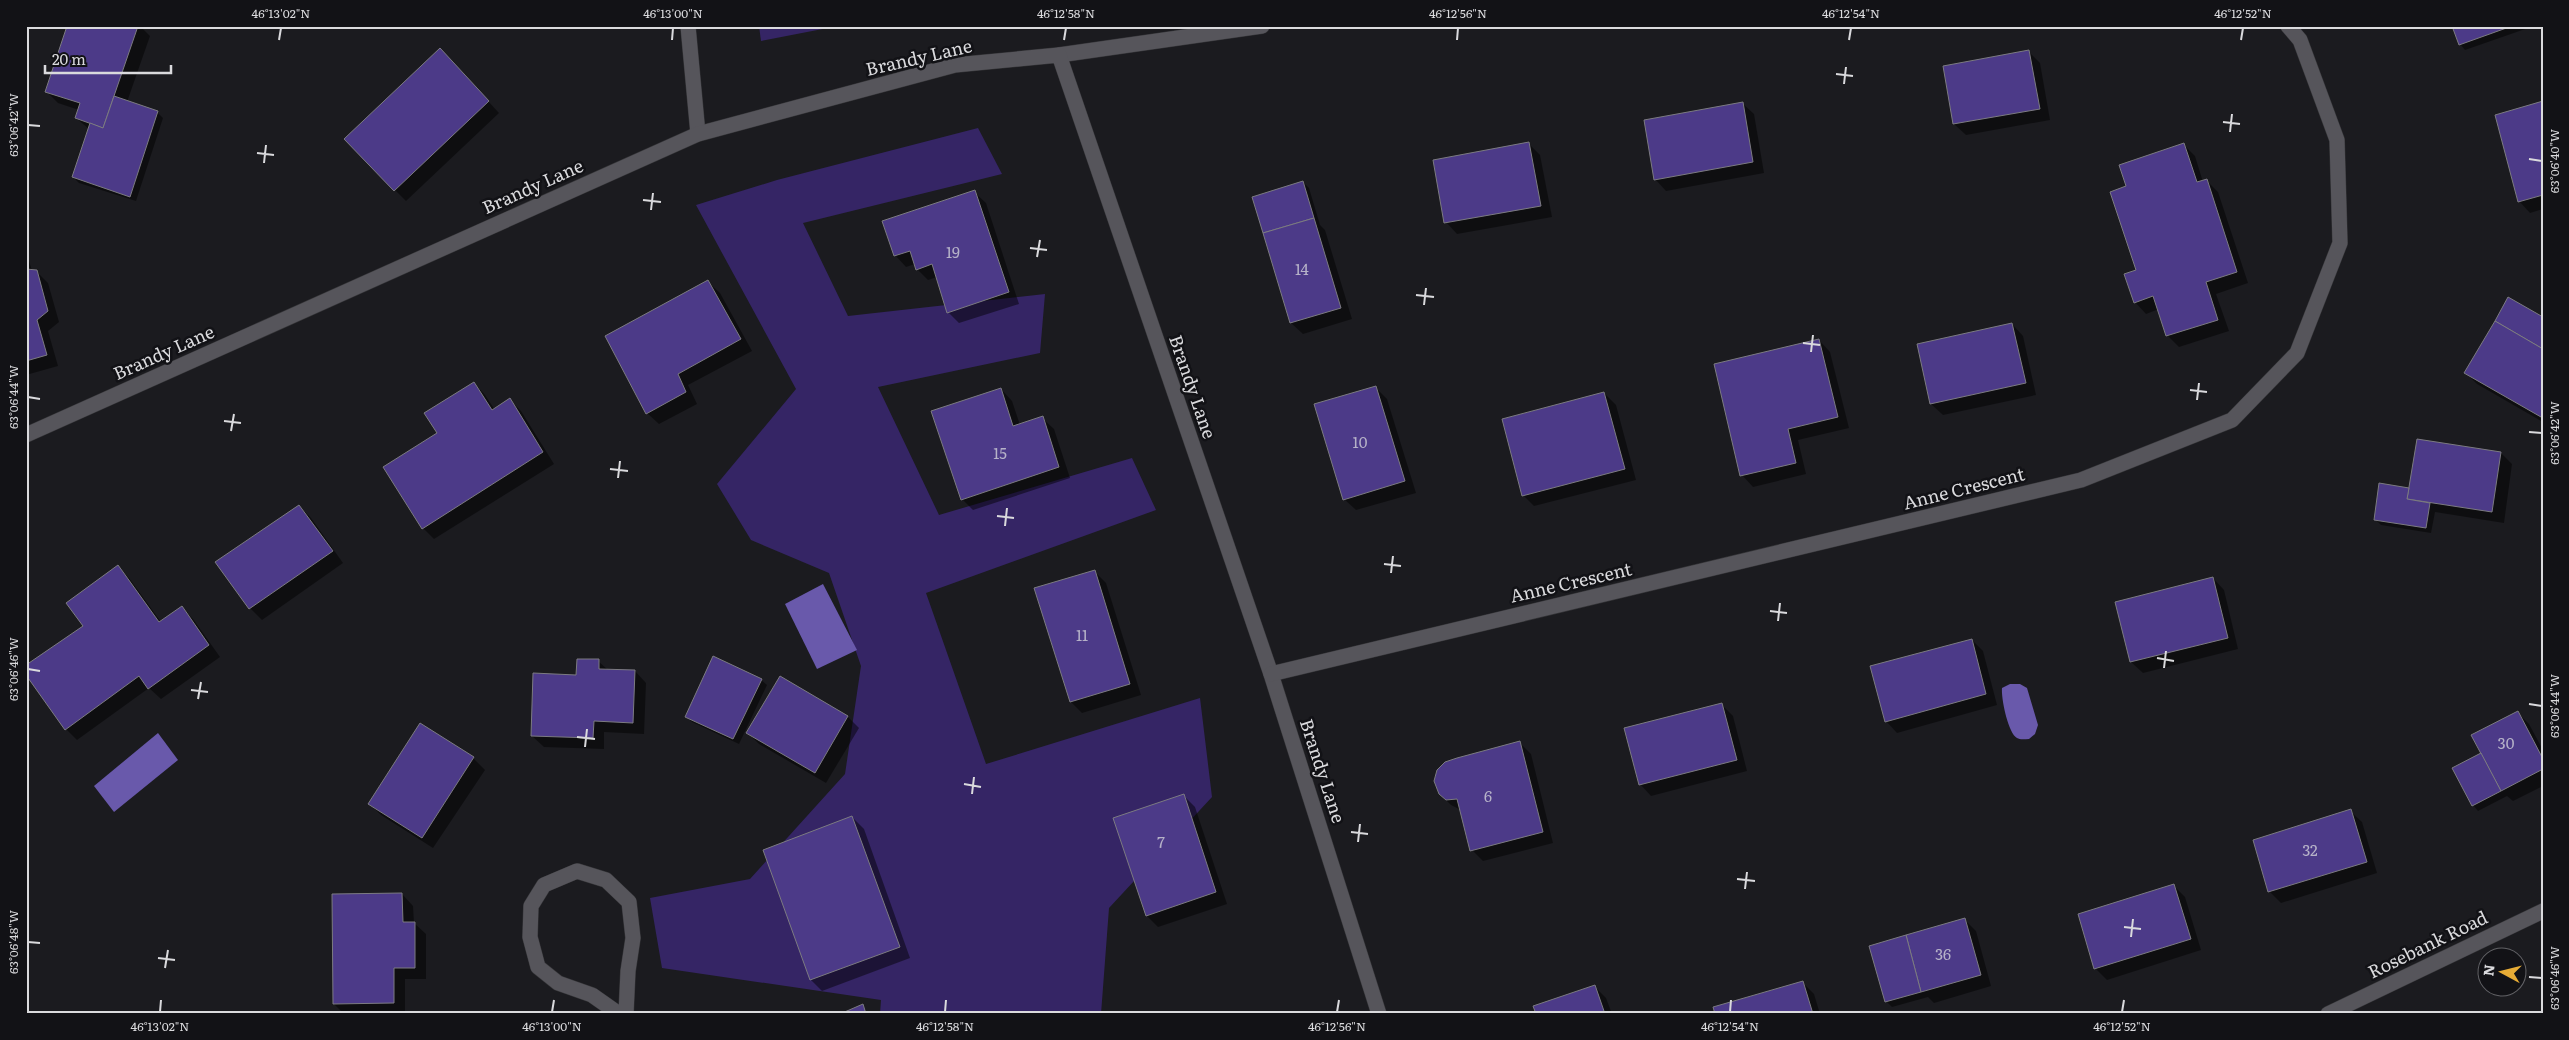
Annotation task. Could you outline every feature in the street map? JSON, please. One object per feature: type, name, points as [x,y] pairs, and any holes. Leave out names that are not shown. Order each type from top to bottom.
[{"type":"street","points":[[688,26],[698,134]]},
{"type":"street","points":[[1059,55],[1262,26]]},
{"type":"street","name":"Anne Crescent","points":[[1271,674],[2081,480],[2232,420],[2297,353],[2340,243],[2337,140],[2300,40],[2288,26]]},
{"type":"street","name":"Brandy Lane","points":[[26,435],[698,134],[954,65],[1059,55],[1271,674],[1379,1014]]},
{"type":"street","points":[[619,1014],[592,995],[558,983],[538,967],[530,937],[531,906],[544,885],[577,871],[606,880],[629,902],[633,938],[628,971],[626,1014]]},
{"type":"street","name":"Rosebank Road","points":[[2328,1014],[2543,911]]},
{"type":"shaded area","points":[[759,26],[838,26],[761,41]]},
{"type":"shaded area","points":[[978,128],[1002,174],[803,223],[848,316],[1045,294],[1040,353],[878,387],[939,515],[1132,458],[1156,510],[926,593],[986,764],[1200,698],[1212,797],[1109,908],[1101,1014],[880,1014],[881,1000],[662,968],[650,898],[750,879],[845,774],[861,666],[829,573],[751,540],[717,484],[796,389],[696,205],[777,180]]},
{"type":"shaded area","points":[[823,584],[857,650],[817,669],[785,604]]},
{"type":"shaded area","points":[[2010,684],[2020,684],[2027,688],[2038,725],[2035,734],[2029,739],[2017,738],[2008,723],[2002,688]]},
{"type":"shaded area","points":[[158,733],[178,760],[114,812],[94,786]]},
{"type":"building","points":[[67,26],[138,26],[103,128],[75,118],[80,103],[45,92]]},
{"type":"building","points":[[2452,26],[2512,26],[2459,45]]},
{"type":"building","points":[[440,48],[489,101],[394,191],[344,139]]},
{"type":"building","points":[[2029,50],[2040,109],[1953,124],[1943,66]]},
{"type":"building","points":[[114,96],[158,111],[130,197],[72,177],[90,123],[103,128]]},
{"type":"building","points":[[2543,101],[2543,195],[2518,202],[2495,115]]},
{"type":"building","points":[[1743,102],[1753,162],[1654,180],[1644,120]]},
{"type":"building","points":[[1529,142],[1541,206],[1444,223],[1433,160]]},
{"type":"building","points":[[2184,143],[2197,182],[2207,179],[2237,272],[2206,282],[2218,320],[2166,336],[2153,296],[2134,303],[2124,274],[2136,270],[2110,192],[2126,186],[2119,165]]},
{"type":"building","points":[[1303,181],[1314,218],[1263,233],[1252,197]]},
{"type":"building","points":[[975,190],[1009,292],[947,313],[932,264],[916,270],[910,251],[894,256],[882,221]]},
{"type":"building","points":[[1314,218],[1341,308],[1290,323],[1263,233]]},
{"type":"building","points":[[26,269],[37,270],[48,311],[37,320],[47,355],[26,361]]},
{"type":"building","points":[[708,280],[741,339],[678,374],[686,392],[646,414],[605,336]]},
{"type":"building","points":[[2508,297],[2543,317],[2543,349],[2495,321]]},
{"type":"building","points":[[2495,321],[2543,349],[2543,414],[2541,417],[2464,373]]},
{"type":"building","points":[[2012,323],[2026,383],[1930,404],[1917,344]]},
{"type":"building","points":[[1819,339],[1838,417],[1788,429],[1796,463],[1740,476],[1714,364]]},
{"type":"building","points":[[474,382],[492,410],[510,398],[543,452],[422,529],[383,467],[437,433],[424,413]]},
{"type":"building","points":[[1376,386],[1405,481],[1343,500],[1314,404]]},
{"type":"building","points":[[1001,388],[1013,426],[1043,416],[1059,467],[961,500],[931,411]]},
{"type":"building","points":[[1604,392],[1625,469],[1522,496],[1502,419]]},
{"type":"building","points":[[2417,439],[2501,452],[2492,512],[2407,499]]},
{"type":"building","points":[[2379,483],[2409,488],[2407,499],[2430,503],[2426,528],[2374,520]]},
{"type":"building","points":[[299,505],[333,551],[249,609],[215,562]]},
{"type":"building","points":[[118,565],[159,622],[182,606],[209,645],[148,689],[139,676],[65,730],[26,675],[26,665],[83,626],[66,603]]},
{"type":"building","points":[[1095,570],[1130,684],[1070,702],[1034,588]]},
{"type":"building","points":[[2213,577],[2228,638],[2130,662],[2115,602]]},
{"type":"building","points":[[1972,639],[1986,694],[1885,722],[1870,666]]},
{"type":"building","points":[[713,656],[762,679],[733,739],[685,717]]},
{"type":"building","points":[[577,659],[599,659],[599,669],[635,670],[633,723],[594,721],[593,738],[531,736],[533,673],[576,675]]},
{"type":"building","points":[[780,676],[848,716],[815,773],[746,733]]},
{"type":"building","points":[[1722,703],[1737,760],[1639,785],[1624,728]]},
{"type":"building","points":[[2518,711],[2543,759],[2543,769],[2501,791],[2471,735]]},
{"type":"building","points":[[420,723],[474,757],[422,838],[368,804]]},
{"type":"building","points":[[1520,741],[1543,832],[1470,851],[1457,799],[1446,800],[1439,794],[1434,781],[1437,770],[1445,762]]},
{"type":"building","points":[[2481,753],[2501,791],[2472,806],[2452,768]]},
{"type":"building","points":[[1184,794],[1216,892],[1146,916],[1113,818]]},
{"type":"building","points":[[2351,809],[2367,862],[2268,892],[2253,840]]},
{"type":"building","points":[[852,816],[900,947],[810,980],[763,850]]},
{"type":"building","points":[[2174,884],[2191,939],[2094,969],[2078,914]]},
{"type":"building","points":[[402,893],[403,922],[415,922],[415,968],[394,968],[394,1003],[333,1004],[332,894]]},
{"type":"building","points":[[1965,918],[1981,975],[1921,992],[1906,935]]},
{"type":"building","points":[[1906,935],[1921,992],[1885,1002],[1869,946]]},
{"type":"building","points":[[1803,981],[1813,1014],[1715,1014],[1713,1007]]},
{"type":"building","points":[[1595,985],[1605,1014],[1536,1014],[1533,1006]]},
{"type":"building","points":[[863,1004],[866,1014],[840,1014]]}]
